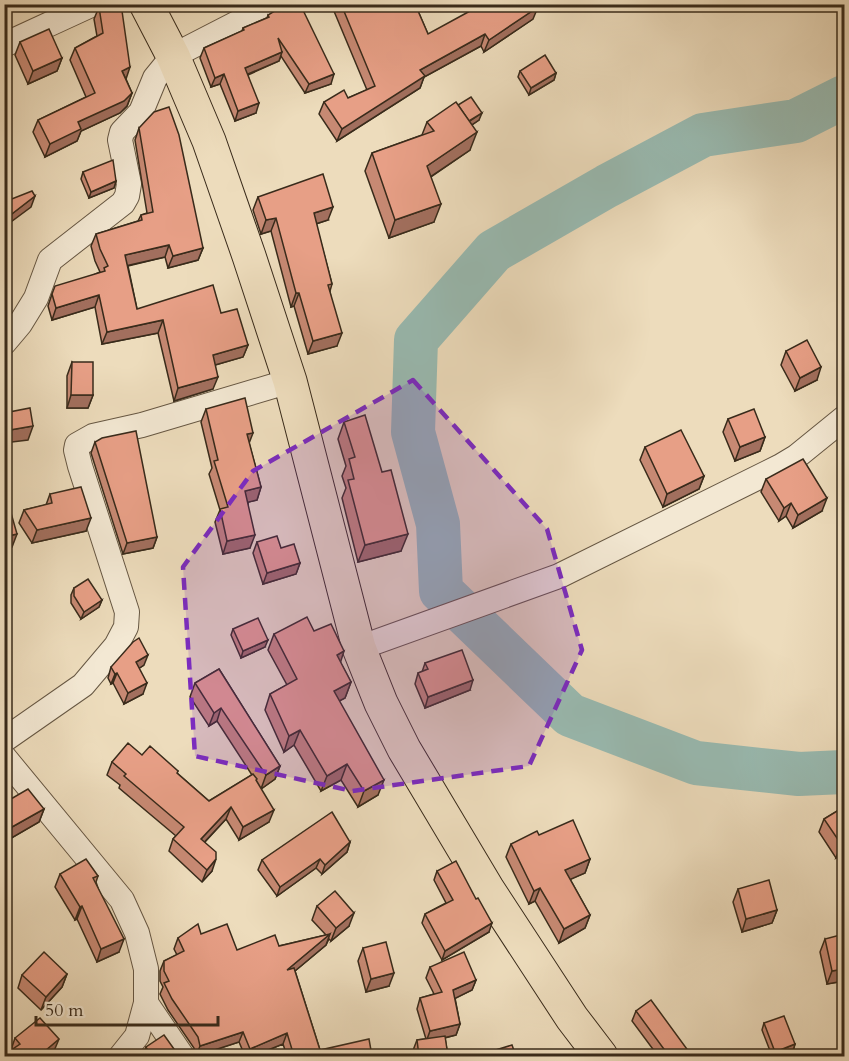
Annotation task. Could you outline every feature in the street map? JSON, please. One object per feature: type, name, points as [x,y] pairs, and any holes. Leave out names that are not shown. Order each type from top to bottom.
[{"type":"highway","points":[[146,4],[173,56],[209,141],[290,381],[359,648],[386,712],[439,810],[487,888],[572,1018],[601,1056]]},
{"type":"street","points":[[4,45],[93,4]]},
{"type":"street","points":[[4,343],[20,324],[36,298],[50,260],[123,203],[128,196],[129,184],[120,140],[122,132],[141,112],[156,78],[173,56],[274,4]]},
{"type":"street","points":[[4,740],[83,685],[116,646],[126,627],[127,612],[83,476],[76,450],[77,445],[93,436],[142,425],[290,381]]},
{"type":"street","points":[[359,648],[559,576],[782,466],[844,418]]},
{"type":"street","points":[[4,757],[122,900],[137,933],[146,969],[146,1003],[137,1036],[121,1056]]},
{"type":"street","points":[[146,1003],[182,1056]]},
{"type":"highlighted area","points":[[413,380],[547,529],[582,650],[529,766],[352,791],[195,756],[183,567],[253,471]]},
{"type":"building","points":[[103,4],[121,4],[130,67],[122,71],[132,93],[124,101],[78,122],[81,129],[50,144],[38,120],[95,93],[75,48],[103,33],[99,7]]},
{"type":"building","points":[[286,4],[300,4],[334,74],[309,84],[278,38],[282,52],[245,68],[259,103],[238,111],[224,74],[215,78],[204,48],[269,17],[268,15]]},
{"type":"building","points":[[341,4],[415,4],[428,34],[479,4],[536,4],[538,7],[489,40],[485,34],[420,70],[425,76],[342,129],[324,102],[344,90],[348,98],[375,86]]},
{"type":"building","points":[[49,29],[62,58],[33,71],[20,42]]},
{"type":"building","points":[[545,55],[556,73],[531,88],[520,71]]},
{"type":"building","points":[[471,97],[482,113],[469,121],[458,105]]},
{"type":"building","points":[[456,102],[477,132],[427,166],[441,204],[395,220],[372,153],[434,131],[427,122]]},
{"type":"building","points":[[169,107],[179,135],[203,248],[173,256],[169,245],[125,255],[137,309],[213,285],[221,313],[237,309],[248,345],[213,355],[218,377],[178,388],[163,320],[107,332],[99,295],[56,308],[52,294],[55,286],[105,271],[104,268],[108,266],[96,234],[142,220],[141,215],[153,212],[139,128],[154,112]]},
{"type":"building","points":[[113,160],[116,181],[91,192],[83,172]]},
{"type":"building","points":[[323,174],[333,207],[314,213],[332,284],[328,285],[342,333],[313,341],[299,293],[296,293],[276,218],[266,220],[258,197]]},
{"type":"building","points":[[32,191],[35,196],[4,220],[4,202]]},
{"type":"building","points":[[807,340],[821,367],[800,378],[786,351]]},
{"type":"building","points":[[72,362],[93,362],[93,395],[71,395]]},
{"type":"building","points":[[5,382],[9,412],[30,408],[33,426],[4,431]]},
{"type":"building","points":[[245,398],[253,433],[247,434],[261,487],[245,491],[255,535],[227,541],[220,509],[228,507],[214,461],[218,460],[206,409]]},
{"type":"building","points":[[754,409],[765,437],[740,447],[728,419]]},
{"type":"building","points":[[365,415],[382,472],[391,470],[408,534],[365,545],[348,480],[354,479],[349,459],[355,457],[344,422]]},
{"type":"building","points":[[681,430],[704,476],[667,494],[645,447]]},
{"type":"building","points":[[136,431],[157,537],[127,543],[95,442],[102,438]]},
{"type":"building","points":[[803,459],[827,498],[798,515],[791,503],[784,508],[766,479]]},
{"type":"building","points":[[81,487],[91,518],[37,530],[24,510],[52,503],[50,494]]},
{"type":"building","points":[[11,513],[17,534],[4,537],[4,514]]},
{"type":"building","points":[[277,536],[281,548],[294,544],[300,563],[267,573],[257,542]]},
{"type":"building","points":[[88,579],[102,600],[84,612],[74,596],[74,588]]},
{"type":"building","points":[[307,617],[314,631],[331,624],[344,651],[337,655],[351,682],[334,691],[384,780],[364,791],[347,764],[327,776],[300,730],[289,736],[270,694],[297,679],[274,634]]},
{"type":"building","points":[[258,618],[268,640],[243,651],[233,629]]},
{"type":"building","points":[[139,638],[148,655],[136,662],[147,683],[128,693],[111,667]]},
{"type":"building","points":[[462,650],[473,680],[428,697],[418,673],[428,669],[425,663]]},
{"type":"building","points":[[4,669],[11,685],[4,688]]},
{"type":"building","points":[[219,669],[280,766],[266,775],[221,708],[214,713],[195,683]]},
{"type":"building","points":[[128,743],[142,755],[150,746],[209,801],[253,774],[274,810],[243,827],[231,807],[201,839],[216,852],[216,859],[207,870],[173,839],[184,827],[124,776],[126,774],[112,762]]},
{"type":"building","points":[[28,789],[44,809],[12,827],[4,814],[4,803]]},
{"type":"building","points":[[842,808],[844,842],[841,844],[824,819]]},
{"type":"building","points":[[332,812],[350,842],[325,865],[320,859],[280,887],[262,860]]},
{"type":"building","points":[[573,820],[590,859],[565,870],[590,915],[564,929],[540,888],[534,891],[511,844],[537,831],[539,835]]},
{"type":"building","points":[[86,859],[98,876],[93,878],[124,939],[101,949],[82,906],[80,907],[60,874]]},
{"type":"building","points":[[456,861],[492,923],[445,951],[425,914],[453,900],[437,871]]},
{"type":"building","points":[[769,880],[777,910],[746,919],[738,889]]},
{"type":"building","points":[[335,891],[354,913],[336,928],[317,906]]},
{"type":"building","points":[[198,924],[201,934],[227,924],[237,950],[275,935],[279,946],[330,934],[287,970],[294,968],[320,1050],[369,1039],[372,1056],[294,1056],[287,1033],[250,1049],[243,1032],[200,1046],[198,1037],[164,983],[169,981],[164,971],[164,961],[184,951],[178,938]]},
{"type":"building","points":[[844,934],[844,969],[832,971],[825,939]]},
{"type":"building","points":[[386,942],[394,973],[371,979],[363,948]]},
{"type":"building","points":[[44,952],[67,974],[46,997],[22,975]]},
{"type":"building","points":[[464,952],[476,980],[453,990],[460,1024],[430,1031],[420,998],[442,992],[430,967]]},
{"type":"building","points":[[651,1000],[692,1056],[669,1056],[636,1011]]},
{"type":"building","points":[[784,1016],[795,1044],[775,1052],[764,1023]]},
{"type":"building","points":[[40,1018],[59,1039],[39,1056],[4,1056],[20,1044],[15,1038]]},
{"type":"building","points":[[164,1035],[179,1056],[151,1056],[146,1047]]},
{"type":"building","points":[[445,1036],[448,1056],[419,1056],[417,1040]]},
{"type":"building","points":[[512,1045],[516,1056],[476,1056]]},
{"type":"waterway","points":[[844,97],[796,121],[703,135],[607,186],[494,251],[416,340],[413,432],[438,524],[441,591],[570,715],[696,763],[799,774],[844,772]]}]
